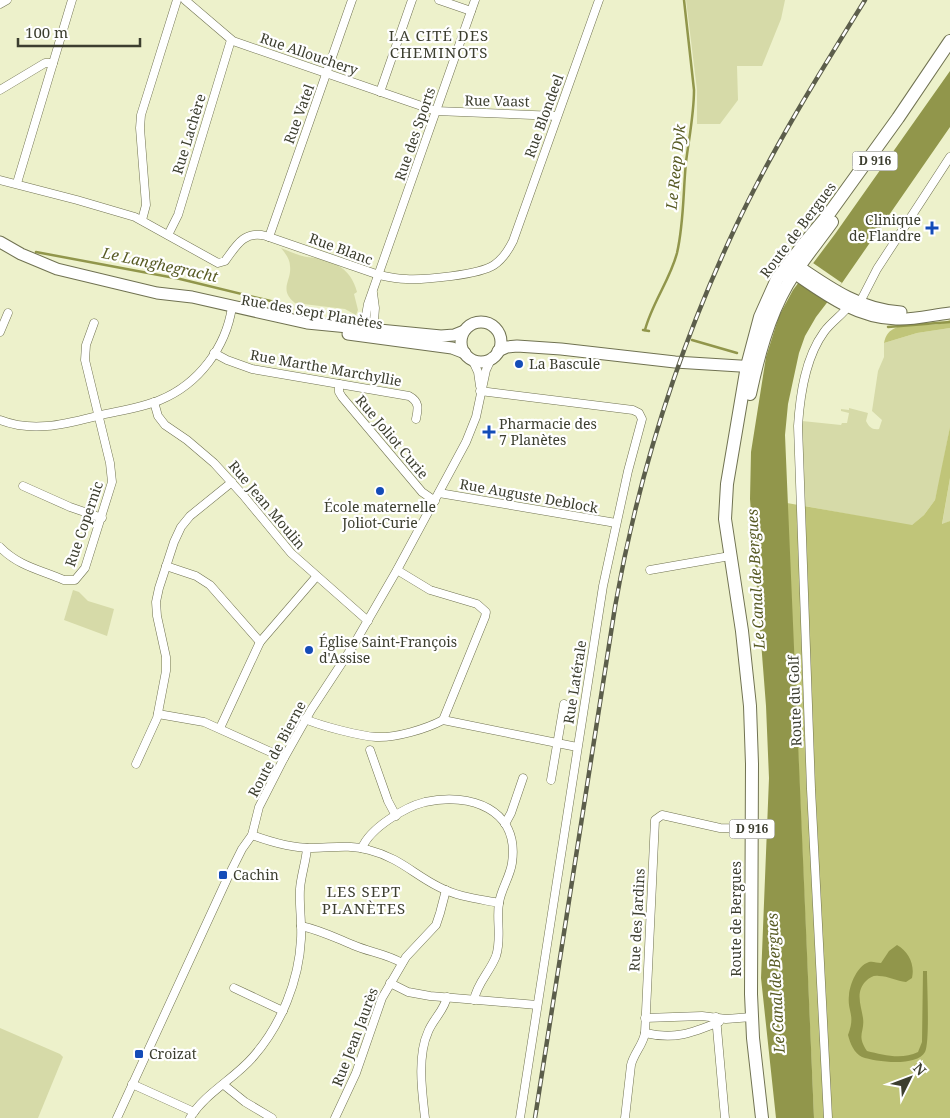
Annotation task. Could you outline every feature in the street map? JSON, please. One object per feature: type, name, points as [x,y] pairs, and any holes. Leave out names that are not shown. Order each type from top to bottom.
[{"type":"main road","name":"Route de Bergues","points":[[762,1118],[752,1017],[750,965],[752,754],[750,696],[725,518],[726,491],[751,369],[755,333],[775,282],[796,270],[838,202],[947,46]]},
{"type":"street","points":[[0,4],[8,0]]},
{"type":"street","points":[[17,183],[72,0]]},
{"type":"street","points":[[142,220],[146,205],[140,128],[141,115],[176,0]]},
{"type":"street","name":"Rue Allouchery","points":[[184,0],[193,3],[231,40],[436,111]]},
{"type":"street","name":"Rue Vatel","points":[[269,237],[352,0]]},
{"type":"street","points":[[380,92],[412,0]]},
{"type":"street","points":[[439,0],[471,11]]},
{"type":"street","name":"Rue des Sports","points":[[368,333],[375,308],[372,292],[475,0]]},
{"type":"street","name":"Rue Blondeel","points":[[513,241],[599,0]]},
{"type":"street","name":"Rue Lachère","points":[[168,235],[178,215],[231,40]]},
{"type":"street","points":[[0,90],[45,63],[52,63]]},
{"type":"street","name":"Rue Vaast","points":[[436,111],[557,116]]},
{"type":"street","name":"Route du Golf","points":[[828,1118],[811,789],[798,426],[802,393],[813,352],[826,330],[854,305],[950,157]]},
{"type":"street","points":[[0,180],[17,183],[142,220],[168,235]]},
{"type":"street","name":"Rue Blanc","points":[[168,235],[212,261],[220,263],[224,261],[234,247],[243,239],[258,234],[379,276],[414,279],[480,272],[500,261],[513,241]]},
{"type":"street","name":"Rue des Sept Planètes","points":[[0,242],[57,269],[157,293],[192,298],[231,310],[452,348],[468,356]]},
{"type":"street","points":[[796,270],[836,296],[879,318],[897,319],[950,313]]},
{"type":"street","points":[[854,305],[900,312],[950,305]]},
{"type":"street","points":[[0,420],[19,426],[47,427],[154,402],[173,394],[200,372],[214,353],[226,331],[231,310]]},
{"type":"street","points":[[0,332],[8,313]]},
{"type":"street","points":[[561,349],[510,340],[492,326],[482,322],[472,324],[464,331],[461,342],[468,356],[482,361],[514,346],[561,349],[751,369]]},
{"type":"street","name":"Rue Copernic","points":[[0,547],[10,557],[25,566],[64,580],[74,580],[84,568],[102,518],[110,490],[112,473],[85,356],[86,345],[94,323]]},
{"type":"street","name":"Rue des Sept Planètes","points":[[368,333],[441,336],[454,335],[464,331]]},
{"type":"street","points":[[495,354],[500,343],[498,332]]},
{"type":"street","name":"Rue Marthe Marchyllie","points":[[214,353],[252,369],[411,397],[418,406],[416,419]]},
{"type":"street","name":"Route de Bierne","points":[[116,1118],[227,879],[242,849],[252,835],[258,811],[284,758],[305,720],[398,570],[472,430],[480,403],[486,370],[495,354]]},
{"type":"street","name":"Route de Bierne","points":[[468,356],[478,372],[481,392]]},
{"type":"street","name":"Rue Joliot Curie","points":[[339,384],[339,392],[342,396],[422,492],[435,500]]},
{"type":"street","name":"Rue Latérale","points":[[481,392],[633,410],[642,417],[603,586],[520,1118]]},
{"type":"street","name":"Rue Jean Moulin","points":[[154,402],[158,416],[165,426],[203,453],[232,482],[291,553],[368,621]]},
{"type":"street","points":[[136,764],[158,714],[166,661],[156,602],[166,566],[176,537],[186,519],[232,482]]},
{"type":"street","points":[[23,486],[70,507],[102,518]]},
{"type":"street","name":"Rue Auguste Deblock","points":[[439,492],[616,523]]},
{"type":"street","points":[[650,570],[730,556]]},
{"type":"street","points":[[166,566],[199,578],[210,585],[260,642]]},
{"type":"street","points":[[398,570],[430,590],[477,604],[486,612],[443,720]]},
{"type":"street","points":[[220,728],[260,642],[316,577]]},
{"type":"street","points":[[551,780],[564,704]]},
{"type":"street","points":[[158,714],[172,718],[195,719],[220,728],[284,758]]},
{"type":"street","points":[[305,720],[374,737],[391,736],[425,728],[443,720],[577,748]]},
{"type":"street","points":[[370,750],[388,801],[396,816]]},
{"type":"street","points":[[505,824],[511,813],[523,778]]},
{"type":"street","points":[[362,848],[371,834],[396,816],[425,802],[461,798],[481,804],[495,813],[505,824],[511,838],[513,860],[499,903],[498,949],[491,966],[476,990],[474,1000]]},
{"type":"street","name":"Rue des Jardins","points":[[625,1118],[631,1065],[643,1042],[645,1033],[655,820],[658,816],[663,816],[711,827],[752,829]]},
{"type":"street","points":[[252,835],[284,845],[307,848],[346,846],[362,848],[395,859],[446,890],[463,896],[499,903]]},
{"type":"street","points":[[132,1084],[192,1115],[205,1100],[240,1071],[257,1053],[272,1032],[283,1011],[297,970],[301,947],[300,891],[307,848]]},
{"type":"street","name":"Rue Jean Jaurès","points":[[335,1118],[356,1073],[377,1009],[402,963],[436,925],[446,890]]},
{"type":"street","points":[[301,926],[393,958],[402,963]]},
{"type":"street","points":[[390,983],[408,992],[447,998],[537,1005]]},
{"type":"street","points":[[234,988],[283,1011]]},
{"type":"street","points":[[425,1118],[422,1080],[424,1044],[429,1029],[447,998]]},
{"type":"street","points":[[645,1018],[702,1016],[716,1020],[752,1017]]},
{"type":"street","points":[[645,1033],[672,1037],[696,1031],[716,1020]]},
{"type":"street","points":[[716,1020],[725,1118]]},
{"type":"street","points":[[224,1084],[245,1102],[272,1118]]},
{"type":"shaded area","points":[[686,0],[785,0],[781,19],[762,66],[737,66],[738,100],[720,124],[697,124],[697,90]]},
{"type":"shaded area","points":[[281,248],[301,256],[332,262],[345,270],[354,283],[357,292],[354,294],[358,310],[356,315],[345,309],[295,303],[287,293],[290,263]]},
{"type":"shaded area","points":[[950,320],[950,328],[917,333],[884,343],[887,335],[899,327],[940,324]]},
{"type":"shaded area","points":[[950,328],[950,427],[935,500],[924,515],[911,526],[805,506],[801,448],[802,421],[841,425],[842,423],[847,423],[849,413],[841,411],[841,409],[849,410],[849,408],[868,413],[866,421],[868,425],[879,429],[882,420],[872,411],[878,371],[884,357],[884,343],[917,333]]},
{"type":"shaded area","points":[[950,427],[950,478],[942,524],[950,521],[950,1118],[814,1118],[787,503],[912,525],[924,515],[935,500]]},
{"type":"shaded area","points":[[950,478],[950,521],[942,525]]},
{"type":"shaded area","points":[[73,590],[79,592],[88,601],[114,609],[107,636],[64,620]]},
{"type":"shaded area","points":[[0,1028],[63,1057],[38,1118],[0,1118]]},
{"type":"water","name":"Le Canal de Bergues","points":[[950,71],[950,127],[842,283],[816,317],[805,336],[799,353],[788,404],[785,435],[814,1118],[776,1118],[761,978],[769,778],[766,706],[750,499],[751,452],[766,357],[779,316],[793,290],[835,234]]},
{"type":"water","points":[[897,945],[905,951],[910,959],[913,968],[912,978],[906,982],[875,976],[866,981],[860,994],[863,1018],[862,1041],[867,1051],[879,1054],[906,1056],[918,1052],[922,1042],[923,971],[927,971],[927,1046],[921,1057],[914,1060],[886,1062],[868,1059],[857,1053],[848,1035],[851,1022],[849,995],[851,986],[861,967],[869,962],[881,963],[889,951]]},
{"type":"pier","points":[[813,263],[842,283],[828,301],[799,282]]},
{"type":"waterway","name":"Le Reep Dyk","points":[[645,330],[652,310],[674,263],[681,230],[694,90],[684,0]]},
{"type":"waterway","name":"Le Langhegracht","points":[[36,252],[180,279],[279,303]]},
{"type":"waterway","points":[[888,327],[950,322]]},
{"type":"waterway","name":"Le Langhegracht","points":[[643,330],[649,331]]},
{"type":"waterway","name":"Le Langhegracht","points":[[692,340],[737,353]]},
{"type":"railway","points":[[535,1118],[615,607],[624,558],[648,460],[696,318],[736,226],[781,140],[865,0]]},
{"type":"place","name":"Clinique de Flandre","points":[[932,228]]},
{"type":"place","name":"La Bascule","points":[[519,364]]},
{"type":"place","name":"Pharmacie des 7 Planètes","points":[[489,432]]},
{"type":"place","name":"École maternelle Joliot-Curie","points":[[380,491]]},
{"type":"place","name":"Église Saint-François d'Assise","points":[[309,650]]},
{"type":"place","name":"Cachin","points":[[223,875]]},
{"type":"place","name":"Croizat","points":[[139,1054]]},
{"type":"district","name":"LA CITÉ DES CHEMINOTS","points":[[439,44]]},
{"type":"district","name":"LES SEPT PLANÈTES","points":[[364,900]]}]
